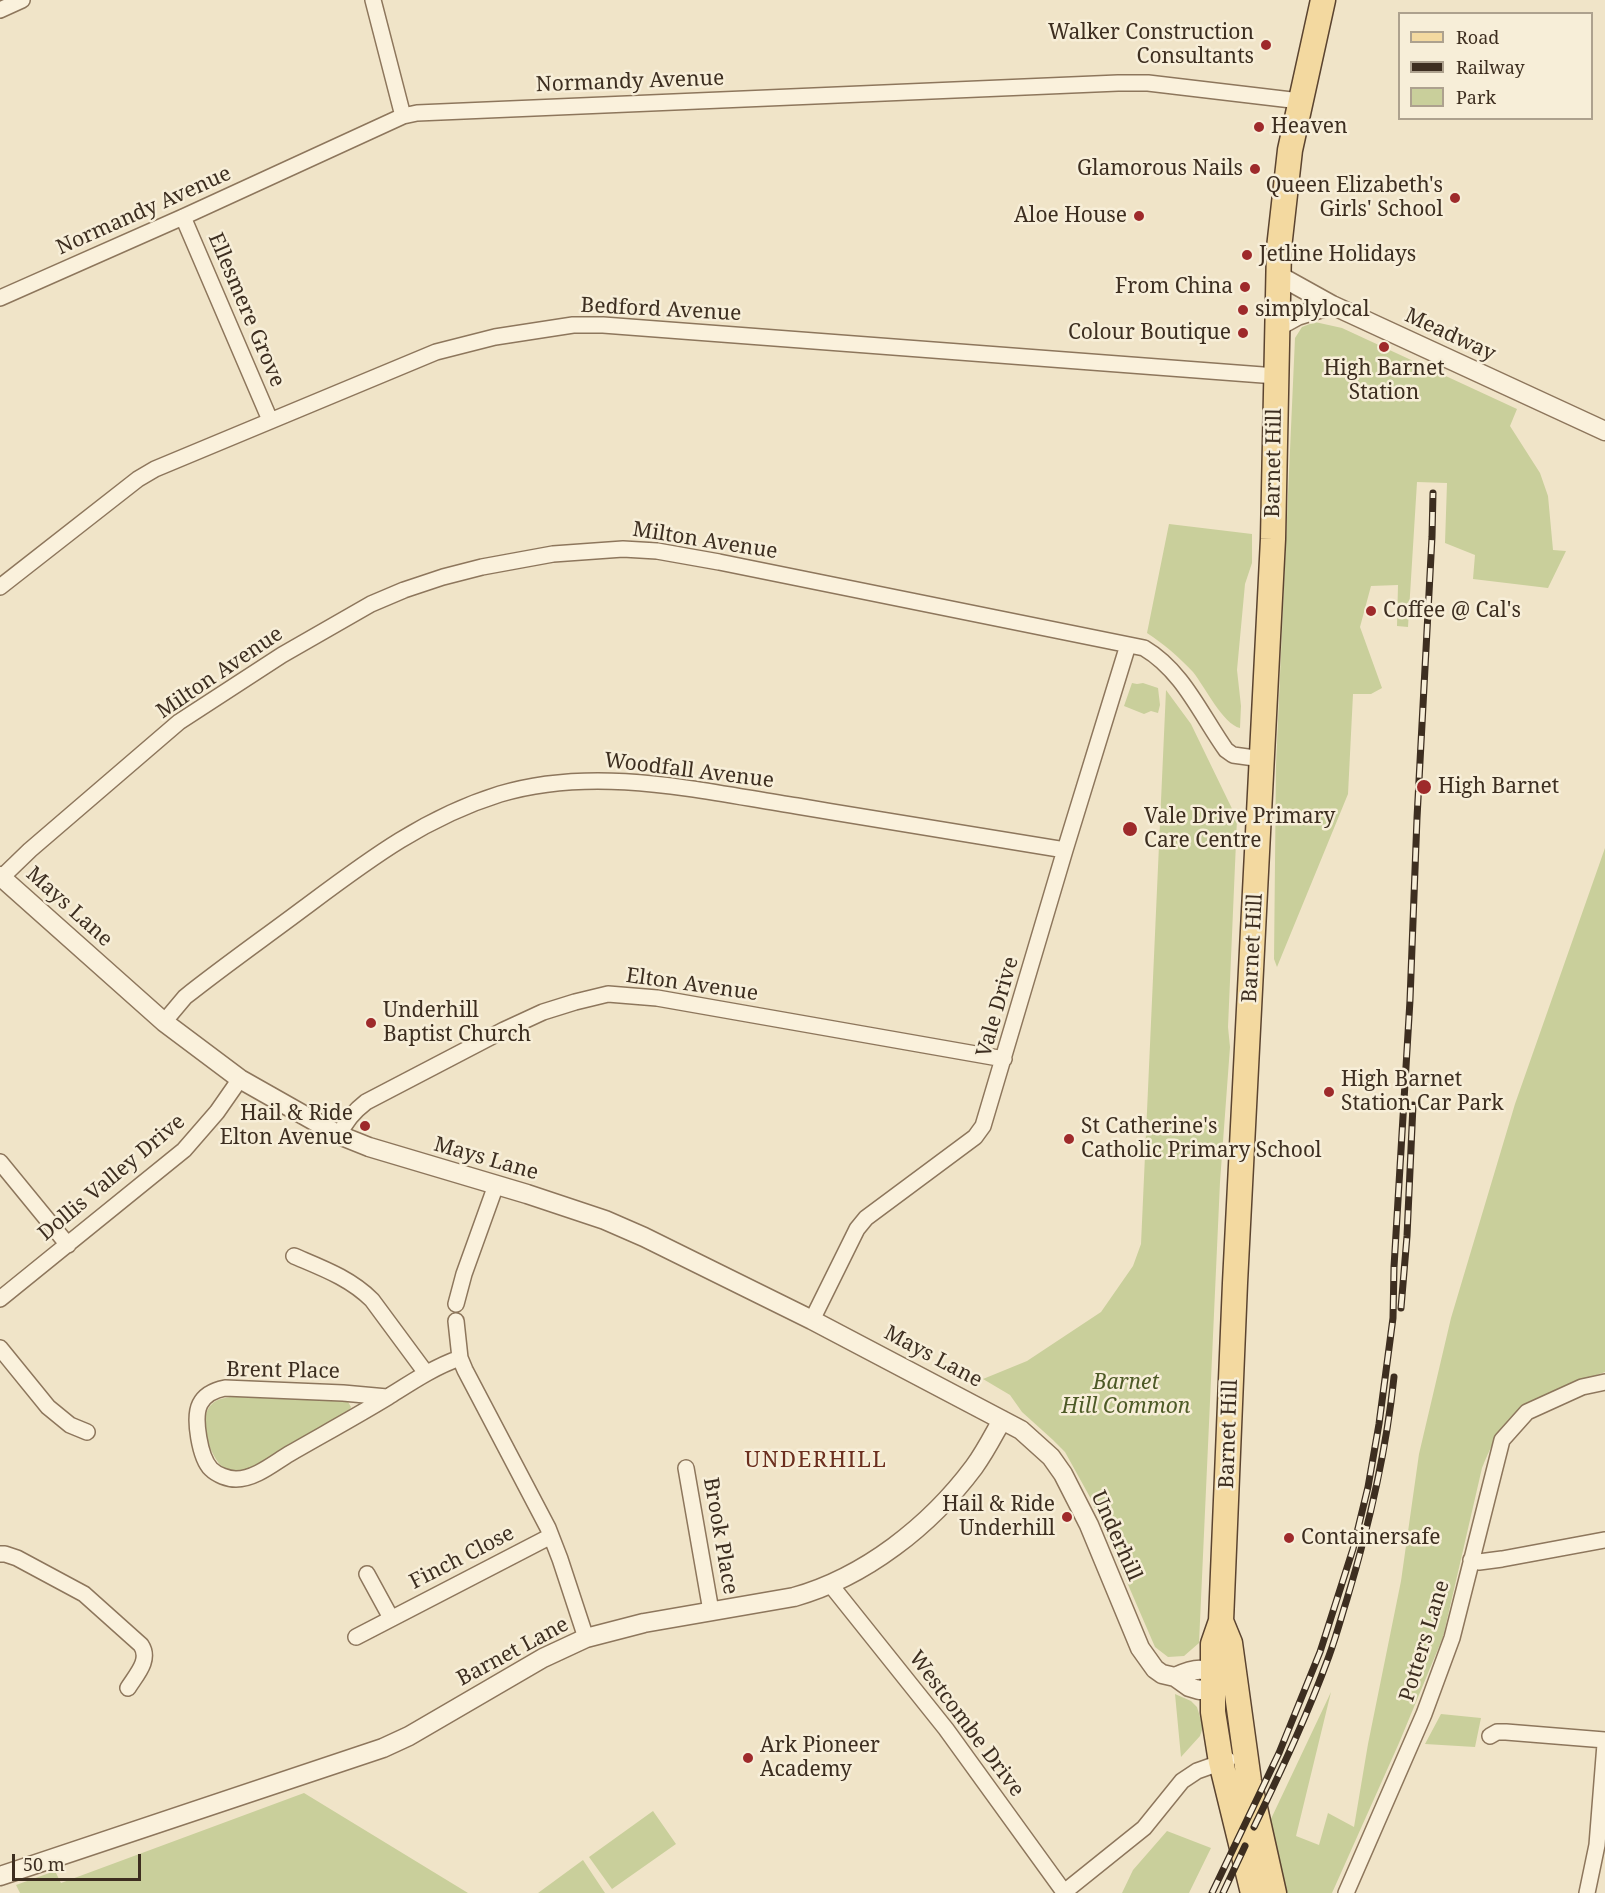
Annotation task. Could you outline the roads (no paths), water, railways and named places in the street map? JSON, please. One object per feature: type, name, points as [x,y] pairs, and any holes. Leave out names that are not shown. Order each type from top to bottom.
[{"type":"main road","name":"Barnet Hill","points":[[1252,1893],[1213,1712],[1230,1642],[1221,1621],[1235,1282],[1273,539],[1278,275],[1290,150],[1323,0]]},
{"type":"main road","name":"Barnet Hill","points":[[1221,1679],[1241,1733],[1249,1781],[1274,1893]]},
{"type":"street","points":[[0,10],[22,0]]},
{"type":"street","points":[[374,0],[403,116]]},
{"type":"street","name":"Normandy Avenue","points":[[0,298],[403,116],[432,111],[1118,82],[1148,83],[1300,101]]},
{"type":"street","name":"Ellesmere Grove","points":[[183,217],[270,420]]},
{"type":"street","name":"Meadway","points":[[1278,275],[1332,305],[1605,431]]},
{"type":"street","points":[[1277,327],[1298,316],[1332,305]]},
{"type":"street","name":"Bedford Avenue","points":[[0,587],[154,469],[436,352],[495,337],[573,325],[603,324],[1276,376]]},
{"type":"street","name":"Milton Avenue","points":[[1,876],[179,722],[327,628],[371,604],[443,577],[501,562],[588,550],[657,551],[1144,648],[1155,654],[1199,706],[1226,750],[1233,755],[1262,759]]},
{"type":"street","name":"Vale Drive","points":[[812,1320],[857,1229],[867,1218],[975,1137],[983,1126],[1128,645]]},
{"type":"street","name":"Woodfall Avenue","points":[[164,1022],[186,997],[375,855],[415,830],[457,810],[528,787],[585,780],[674,787],[1065,850]]},
{"type":"street","name":"Mays Lane","points":[[1,876],[164,1022],[240,1079],[339,1135],[378,1150],[605,1220],[655,1242],[812,1320],[1002,1420]]},
{"type":"street","name":"Elton Avenue","points":[[339,1135],[355,1110],[366,1102],[493,1035],[543,1012],[608,994],[657,998],[1004,1059]]},
{"type":"street","name":"Dollis Valley Drive","points":[[0,1299],[184,1150],[217,1112],[240,1079]]},
{"type":"street","points":[[0,1162],[68,1245]]},
{"type":"street","points":[[456,1304],[464,1274],[496,1185]]},
{"type":"street","points":[[294,1256],[352,1282],[362,1289],[426,1373]]},
{"type":"street","points":[[456,1321],[460,1358],[470,1382],[551,1536],[585,1638]]},
{"type":"street","points":[[0,1348],[48,1407],[70,1425],[87,1432]]},
{"type":"street","name":"Brent Place","points":[[387,1397],[331,1392],[218,1389],[204,1398],[196,1419],[205,1460],[211,1469],[219,1474],[235,1479],[245,1478],[387,1397],[426,1373],[460,1358]]},
{"type":"street","name":"Potters Lane","points":[[1346,1893],[1424,1714],[1452,1638],[1502,1440],[1527,1412],[1582,1387],[1605,1382]]},
{"type":"street","name":"Barnet Lane","points":[[0,1876],[383,1748],[409,1736],[543,1658],[585,1638],[644,1623],[794,1598],[830,1584],[877,1560],[917,1528],[952,1494],[974,1467],[1002,1420]]},
{"type":"street","name":"Underhill","points":[[1002,1420],[1037,1442],[1063,1474],[1089,1525],[1140,1648],[1155,1669],[1199,1690],[1221,1679]]},
{"type":"street","name":"Brook Place","points":[[687,1468],[711,1611]]},
{"type":"street","name":"Finch Close","points":[[356,1637],[551,1536]]},
{"type":"street","points":[[1471,1560],[1479,1562],[1502,1559],[1604,1540]]},
{"type":"street","points":[[0,1554],[17,1558],[84,1594],[141,1645],[145,1653],[144,1661],[128,1688]]},
{"type":"street","points":[[367,1574],[391,1617]]},
{"type":"street","name":"Westcombe Drive","points":[[830,1584],[946,1729],[1063,1892]]},
{"type":"street","points":[[1490,1736],[1497,1732],[1506,1732],[1605,1742],[1597,1845],[1587,1893]]},
{"type":"street","points":[[1225,1761],[1241,1733]]},
{"type":"street","points":[[1063,1892],[1144,1828],[1182,1781],[1197,1771],[1225,1761],[1235,1764],[1249,1781]]},
{"type":"railway","points":[[1212,1893],[1279,1753],[1320,1652],[1353,1549],[1368,1487],[1379,1424],[1393,1318],[1433,493]]},
{"type":"railway","points":[[1401,1308],[1413,1105]]},
{"type":"railway","points":[[1254,1827],[1303,1721],[1336,1635],[1376,1489],[1394,1377]]},
{"type":"railway","points":[[1223,1893],[1245,1846]]},
{"type":"place","name":"Walker Construction Consultants","points":[[1266,45]]},
{"type":"place","name":"Heaven","points":[[1259,127]]},
{"type":"place","name":"Glamorous Nails","points":[[1255,169]]},
{"type":"place","name":"Queen Elizabeth's Girls' School","points":[[1455,198]]},
{"type":"place","name":"Aloe House","points":[[1139,216]]},
{"type":"place","name":"Jetline Holidays","points":[[1247,255]]},
{"type":"place","name":"From China","points":[[1245,287]]},
{"type":"place","name":"simplylocal","points":[[1243,310]]},
{"type":"place","name":"Colour Boutique","points":[[1243,333]]},
{"type":"place","name":"High Barnet Station","points":[[1384,347]]},
{"type":"place","name":"Coffee @ Cal's","points":[[1371,611]]},
{"type":"place","name":"High Barnet","points":[[1424,787]]},
{"type":"place","name":"Vale Drive Primary Care Centre","points":[[1130,829]]},
{"type":"place","name":"Underhill Baptist Church","points":[[371,1023]]},
{"type":"place","name":"High Barnet Station Car Park","points":[[1329,1092]]},
{"type":"place","name":"Hail & Ride Elton Avenue","points":[[365,1126]]},
{"type":"place","name":"St Catherine's Catholic Primary School","points":[[1069,1139]]},
{"type":"place","name":"Hail & Ride Underhill","points":[[1067,1517]]},
{"type":"place","name":"Containersafe","points":[[1289,1538]]},
{"type":"place","name":"Ark Pioneer Academy","points":[[748,1758]]},
{"type":"district","name":"UNDERHILL","points":[[816,1461]]},
{"type":"park label","name":"Barnet Hill Common","points":[[1126,1395]]}]
